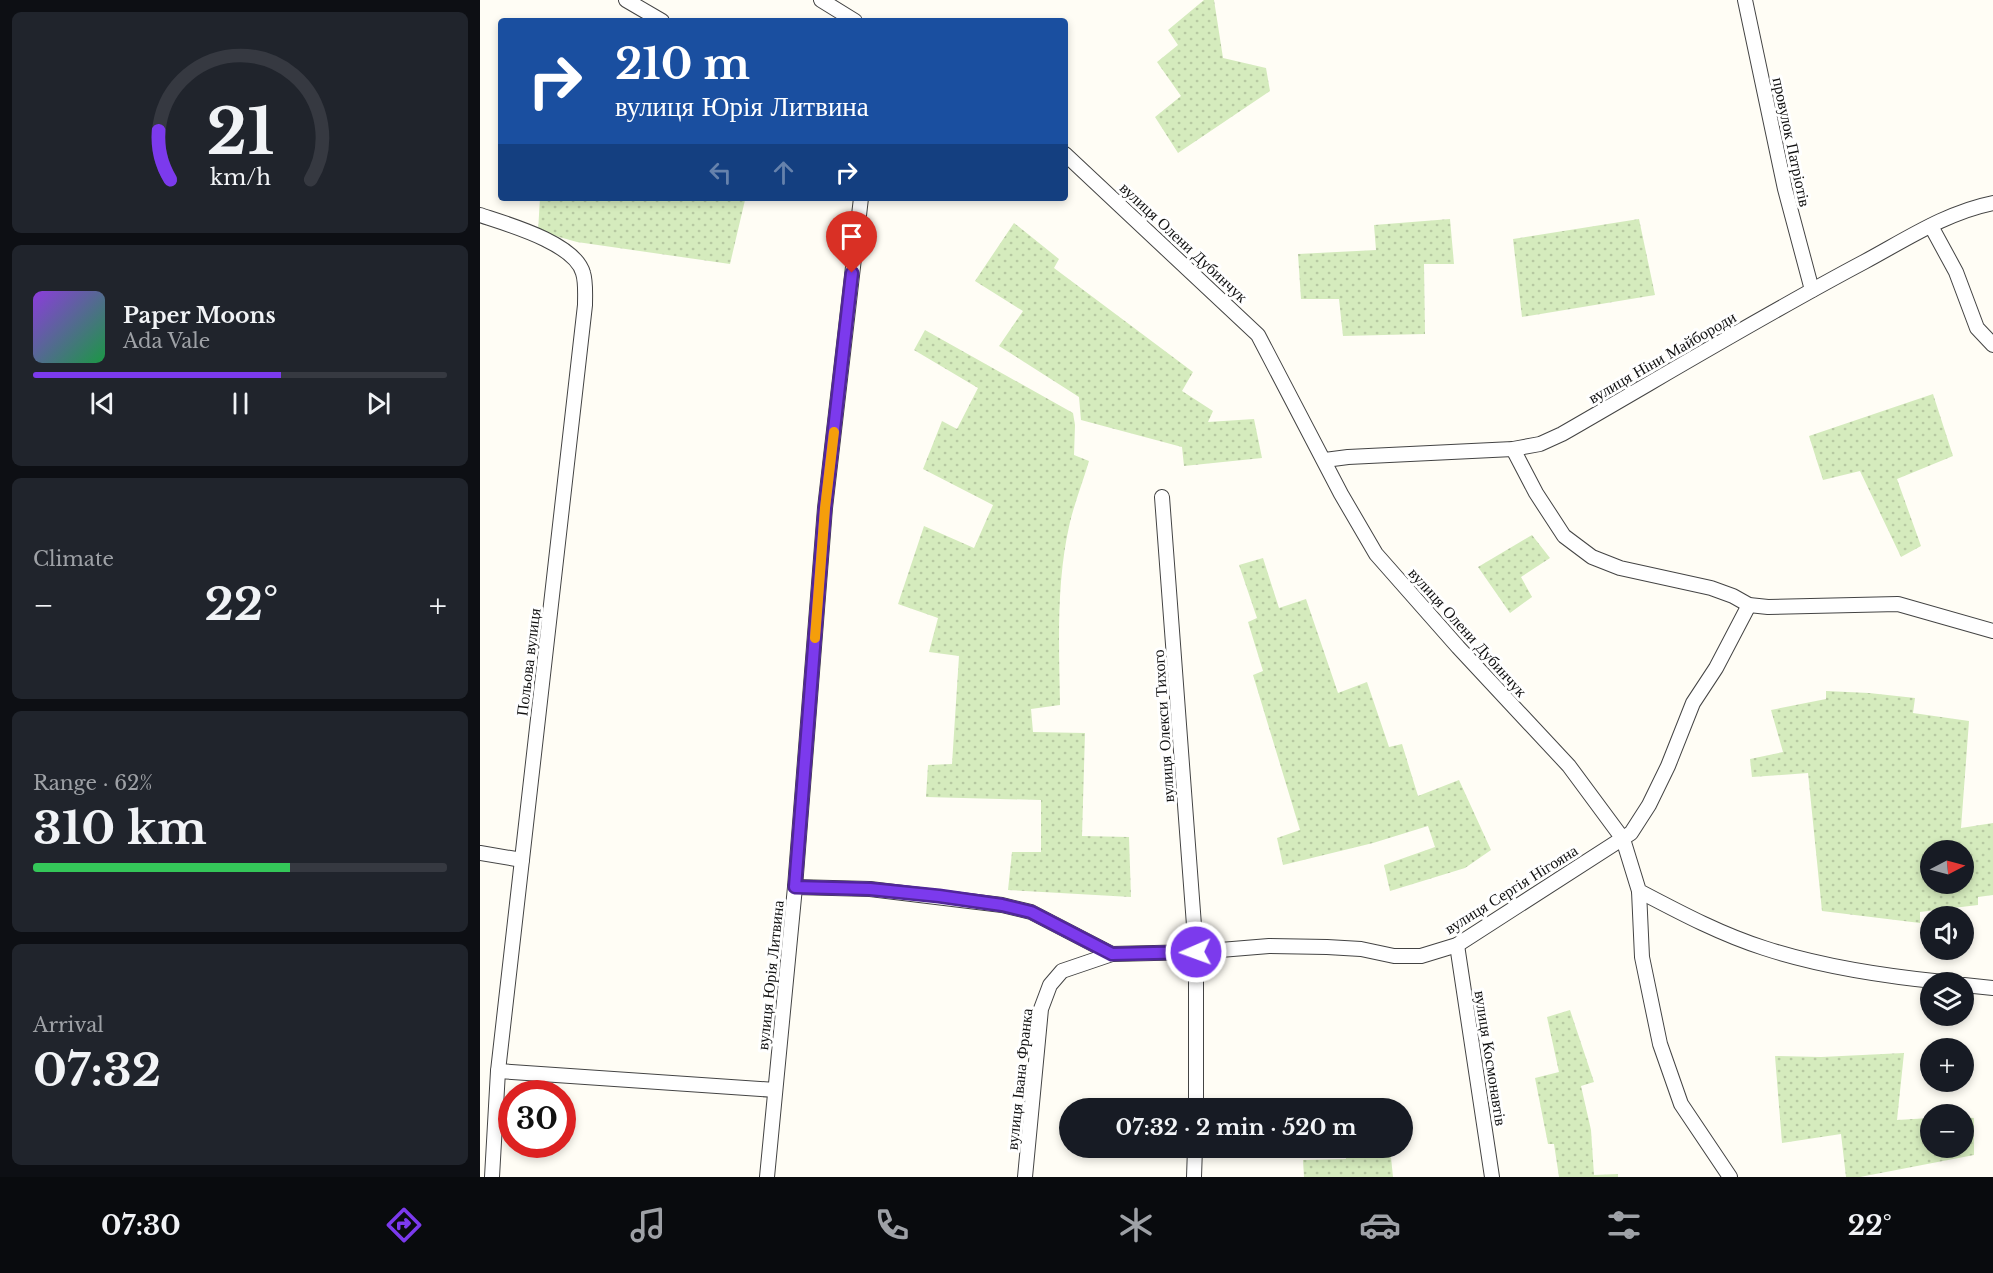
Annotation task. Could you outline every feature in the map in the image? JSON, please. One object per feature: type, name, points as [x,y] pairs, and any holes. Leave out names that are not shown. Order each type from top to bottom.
[{"type":"street","points":[[626,0],[657,18]]},
{"type":"street","points":[[821,0],[850,18]]},
{"type":"street","name":"провулок Патріотів","points":[[1745,0],[1785,189],[1812,290]]},
{"type":"street","name":"вулиця Олени Дубинчук","points":[[1068,156],[1258,335],[1341,494],[1376,554],[1569,766],[1623,839],[1639,891],[1642,957],[1660,1044],[1681,1104],[1730,1177]]},
{"type":"street","name":"вулиця Юрія Литвина","points":[[767,1177],[795,887],[825,508],[858,201]]},
{"type":"street","name":"вулиця Ніни Майбороди","points":[[1325,460],[1513,449],[1540,444],[1562,434],[1812,290],[1931,226],[1975,207],[1993,203]]},
{"type":"street","name":"Польова вулиця","points":[[480,215],[525,230],[571,253],[583,272],[585,305],[498,1071],[492,1177]]},
{"type":"street","points":[[1931,226],[1956,272],[1977,328],[1993,345]]},
{"type":"street","points":[[1513,449],[1536,493],[1563,536],[1592,556],[1620,568],[1711,588],[1749,605],[1768,607],[1898,604],[1993,631]]},
{"type":"street","name":"вулиця Олекси Тихого","points":[[1162,498],[1196,952]]},
{"type":"street","name":"вулиця Сергія Нігояна","points":[[795,887],[870,889],[1002,905],[1031,912],[1112,954],[1196,952],[1269,946],[1361,949],[1394,956],[1421,956],[1457,945],[1631,833],[1649,805],[1668,766],[1693,704],[1716,668],[1749,605]]},
{"type":"street","points":[[480,853],[522,860]]},
{"type":"street","points":[[1639,891],[1692,918],[1763,948],[1870,974],[1920,979]]},
{"type":"street","name":"вулиця Космонавтів","points":[[1457,945],[1492,1177]]},
{"type":"street","points":[[1196,952],[1197,1098]]},
{"type":"street","name":"вулиця Івана Франка","points":[[1025,1177],[1041,1009],[1050,985],[1062,971],[1112,954]]},
{"type":"street","points":[[1974,986],[1993,988]]},
{"type":"street","points":[[498,1071],[775,1090]]},
{"type":"street","points":[[1194,1177],[1195,1158]]},
{"type":"green space","points":[[1204,0],[1214,0],[1223,58],[1266,68],[1270,91],[1178,153],[1155,117],[1181,96],[1157,62],[1178,45],[1168,30]]},
{"type":"green space","points":[[540,201],[745,201],[730,264],[577,242],[538,231]]},
{"type":"green space","points":[[1450,219],[1454,264],[1424,264],[1425,334],[1343,336],[1339,299],[1301,299],[1298,254],[1376,250],[1374,225]]},
{"type":"green space","points":[[1639,219],[1655,295],[1522,317],[1513,239]]},
{"type":"green space","points":[[1014,223],[1059,259],[1054,268],[1193,372],[1182,391],[1213,411],[1208,422],[1254,419],[1262,458],[1184,466],[1182,447],[1081,420],[1079,397],[999,346],[1023,311],[975,281]]},
{"type":"green space","points":[[925,330],[1073,413],[1074,455],[1089,461],[1070,522],[1062,567],[1059,613],[1060,705],[1031,709],[1033,732],[1085,733],[1082,836],[1129,837],[1131,897],[1008,890],[1012,852],[1041,852],[1041,800],[926,797],[928,765],[952,764],[959,656],[929,652],[938,618],[898,604],[924,526],[974,548],[993,505],[923,469],[942,421],[957,429],[978,388],[914,350]]},
{"type":"green space","points":[[1933,394],[1953,456],[1897,479],[1921,546],[1901,557],[1860,471],[1823,480],[1809,436]]},
{"type":"green space","points":[[1532,535],[1550,558],[1521,577],[1532,597],[1510,613],[1478,567]]},
{"type":"green space","points":[[1263,558],[1279,608],[1306,599],[1338,693],[1367,682],[1389,747],[1402,744],[1418,796],[1459,780],[1491,850],[1465,868],[1390,891],[1384,865],[1435,847],[1428,826],[1373,843],[1283,865],[1277,838],[1300,830],[1253,675],[1263,671],[1248,622],[1257,618],[1239,565]]},
{"type":"green space","points":[[1826,691],[1869,693],[1915,698],[1913,713],[1969,721],[1961,828],[1993,823],[1993,895],[1978,897],[1978,905],[1920,906],[1920,923],[1822,911],[1808,773],[1752,777],[1750,759],[1783,752],[1771,710],[1826,699]]},
{"type":"green space","points":[[1570,1010],[1594,1082],[1581,1086],[1591,1130],[1594,1175],[1618,1174],[1618,1177],[1559,1177],[1554,1144],[1548,1144],[1535,1078],[1559,1072],[1547,1017]]},
{"type":"green space","points":[[1904,1053],[1897,1120],[1920,1119],[1920,1158],[1958,1158],[1860,1177],[1846,1177],[1841,1134],[1782,1143],[1775,1056],[1821,1057]]},
{"type":"green space","points":[[1391,1158],[1393,1177],[1304,1177],[1303,1160]]},
{"type":"slow traffic","points":[[815,638],[825,508],[834,432]]},
{"type":"route","points":[[852,273],[825,508],[795,887],[870,889],[1002,905],[1031,912],[1112,954],[1196,952]]}]
